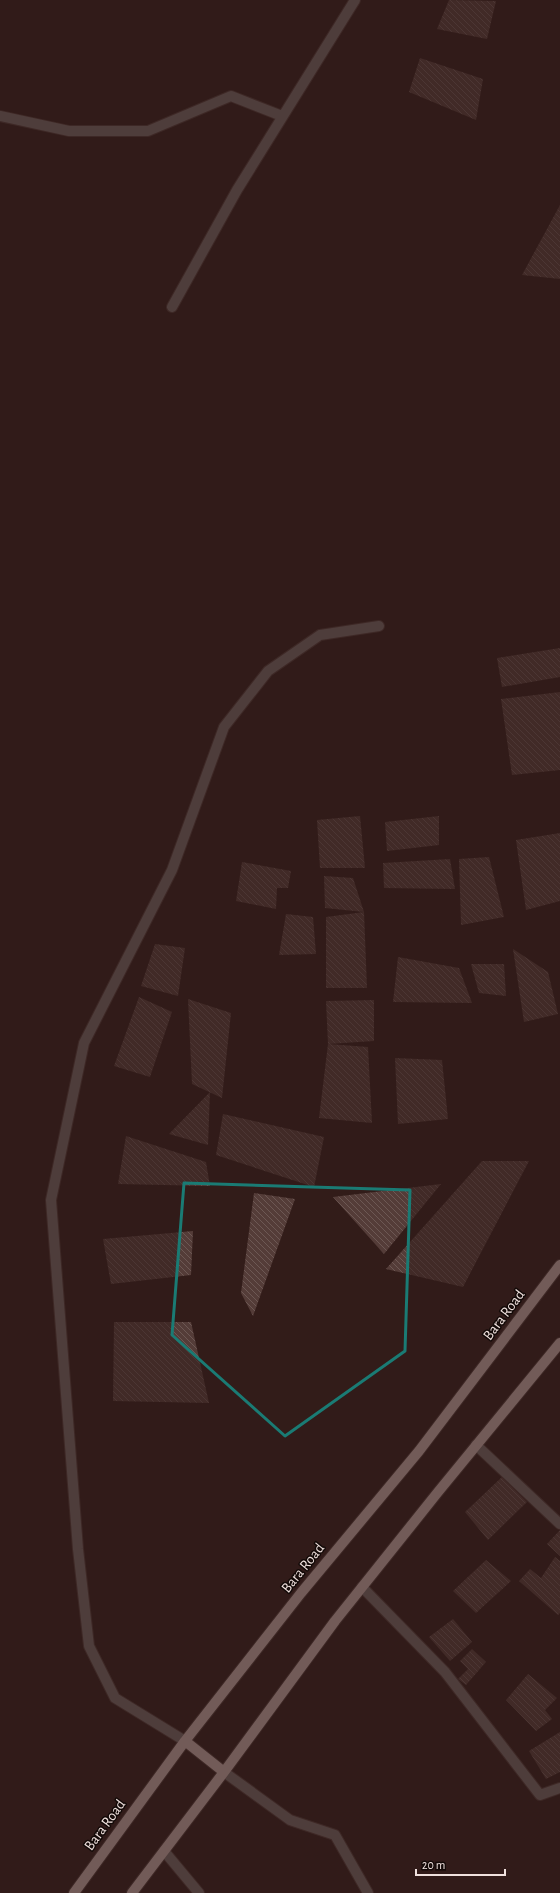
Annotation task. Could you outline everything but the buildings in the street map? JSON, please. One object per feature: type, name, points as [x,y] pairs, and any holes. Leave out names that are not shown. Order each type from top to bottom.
[{"type":"main road","name":"Bara Road","points":[[74,1893],[185,1740],[301,1593],[420,1451],[560,1265]]},
{"type":"main road","points":[[132,1893],[362,1587],[560,1343]]},
{"type":"main road","points":[[185,1740],[224,1772]]},
{"type":"street","points":[[172,307],[237,190],[355,0]]},
{"type":"street","points":[[0,116],[69,131],[148,131],[231,96],[282,116]]},
{"type":"street","points":[[185,1740],[115,1698],[89,1646],[78,1541],[51,1200],[84,1043],[172,870],[224,727],[268,670],[320,635],[378,626]]},
{"type":"street","points":[[476,1445],[560,1524]]},
{"type":"street","points":[[362,1587],[446,1672],[540,1795],[560,1788]]},
{"type":"street","points":[[224,1772],[290,1820],[335,1835],[368,1893]]},
{"type":"street","points":[[164,1851],[199,1893]]},
{"type":"highlighted area","points":[[184,1183],[410,1190],[405,1351],[285,1436],[172,1335]]}]
